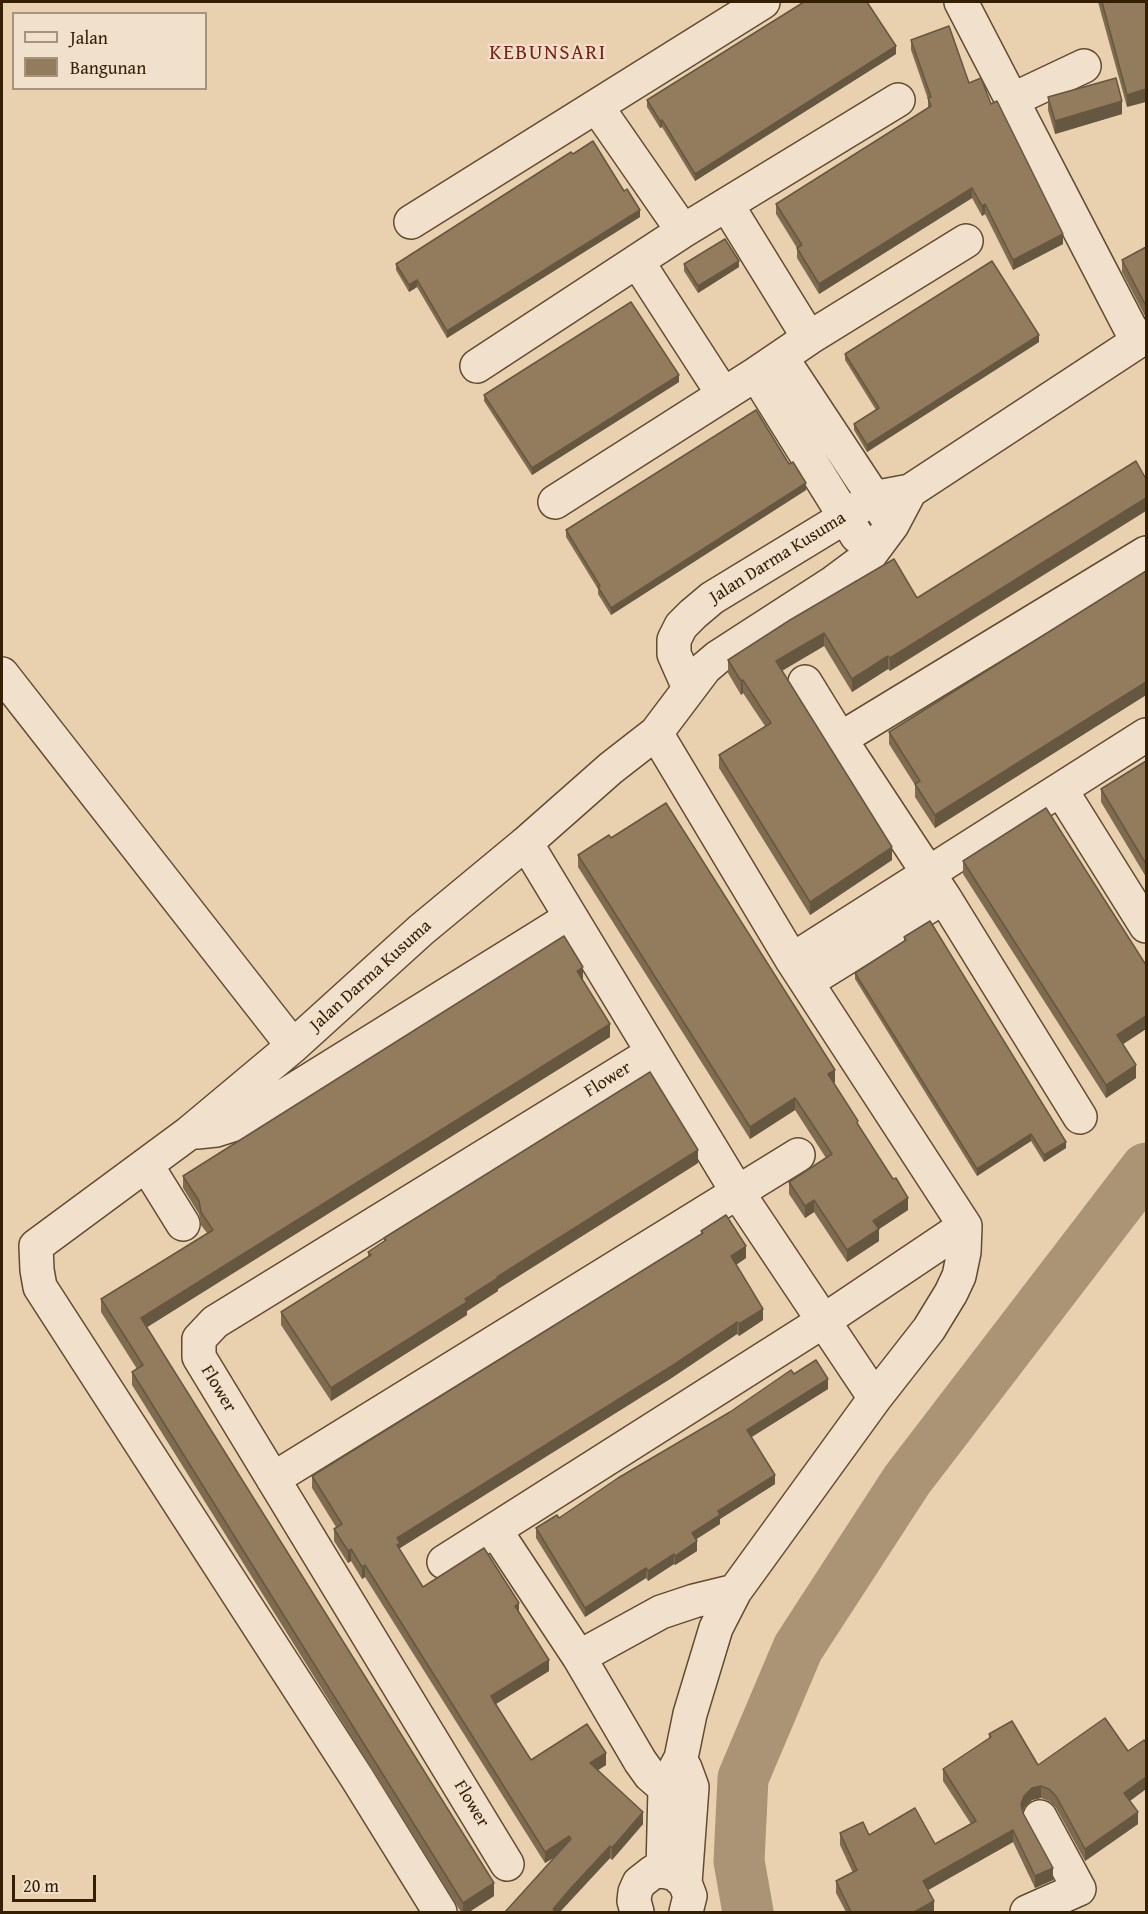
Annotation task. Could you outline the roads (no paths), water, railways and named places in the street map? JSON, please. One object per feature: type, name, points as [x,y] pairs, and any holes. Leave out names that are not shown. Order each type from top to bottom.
[{"type":"street","points":[[411,222],[764,2]]},
{"type":"street","points":[[961,2],[1142,338]]},
{"type":"street","points":[[1012,100],[1084,66]]},
{"type":"street","points":[[477,366],[682,231],[898,100]]},
{"type":"street","points":[[597,107],[682,231]]},
{"type":"street","points":[[727,205],[809,338]]},
{"type":"street","points":[[555,502],[769,366],[809,338],[966,241]]},
{"type":"street","points":[[637,261],[723,394]]},
{"type":"street","name":"Jalan Darma Kusuma","points":[[689,688],[674,654],[674,640],[681,626],[712,598],[873,498],[910,490],[1142,338]]},
{"type":"street","points":[[769,366],[892,525]]},
{"type":"street","points":[[769,366],[845,517],[869,556]]},
{"type":"street","name":"Jalan Darma Kusuma","points":[[440,1912],[357,1778],[40,1287],[36,1246],[147,1166],[293,1046],[421,930],[656,732],[705,668],[718,657],[834,582],[869,556],[892,525],[910,490]]},
{"type":"street","points":[[840,739],[1146,553]]},
{"type":"street","points":[[2,674],[293,1046]]},
{"type":"street","points":[[805,682],[936,885],[1080,1117]]},
{"type":"street","points":[[656,732],[799,971],[964,1226],[964,1252],[959,1276],[929,1329],[874,1398],[735,1591],[716,1628],[690,1714],[680,1778],[678,1889]]},
{"type":"street","points":[[799,971],[936,885],[1061,790],[1146,735]]},
{"type":"street","points":[[1061,790],[1146,923]]},
{"type":"street","points":[[526,843],[738,1193],[874,1398]]},
{"type":"street","points":[[189,1133],[216,1130],[235,1124],[262,1109],[570,918]]},
{"type":"street","name":"Flower","points":[[507,1864],[199,1357],[199,1339],[215,1322],[652,1053]]},
{"type":"street","points":[[273,1479],[798,1155]]},
{"type":"street","points":[[147,1166],[183,1224]]},
{"type":"street","points":[[444,1562],[822,1322],[964,1226]]},
{"type":"street","points":[[495,1530],[579,1657],[650,1775],[680,1778]]},
{"type":"street","points":[[579,1657],[661,1612],[694,1600],[735,1591]]},
{"type":"street","points":[[1027,1912],[1079,1888],[1040,1817]]},
{"type":"street","points":[[628,1909],[639,1883],[653,1872],[678,1889]]},
{"type":"waterway","points":[[748,1912],[739,1861],[743,1778],[798,1648],[907,1480],[1146,1168]]},
{"type":"district","name":"KEBUNSARI","points":[[548,54]]}]
